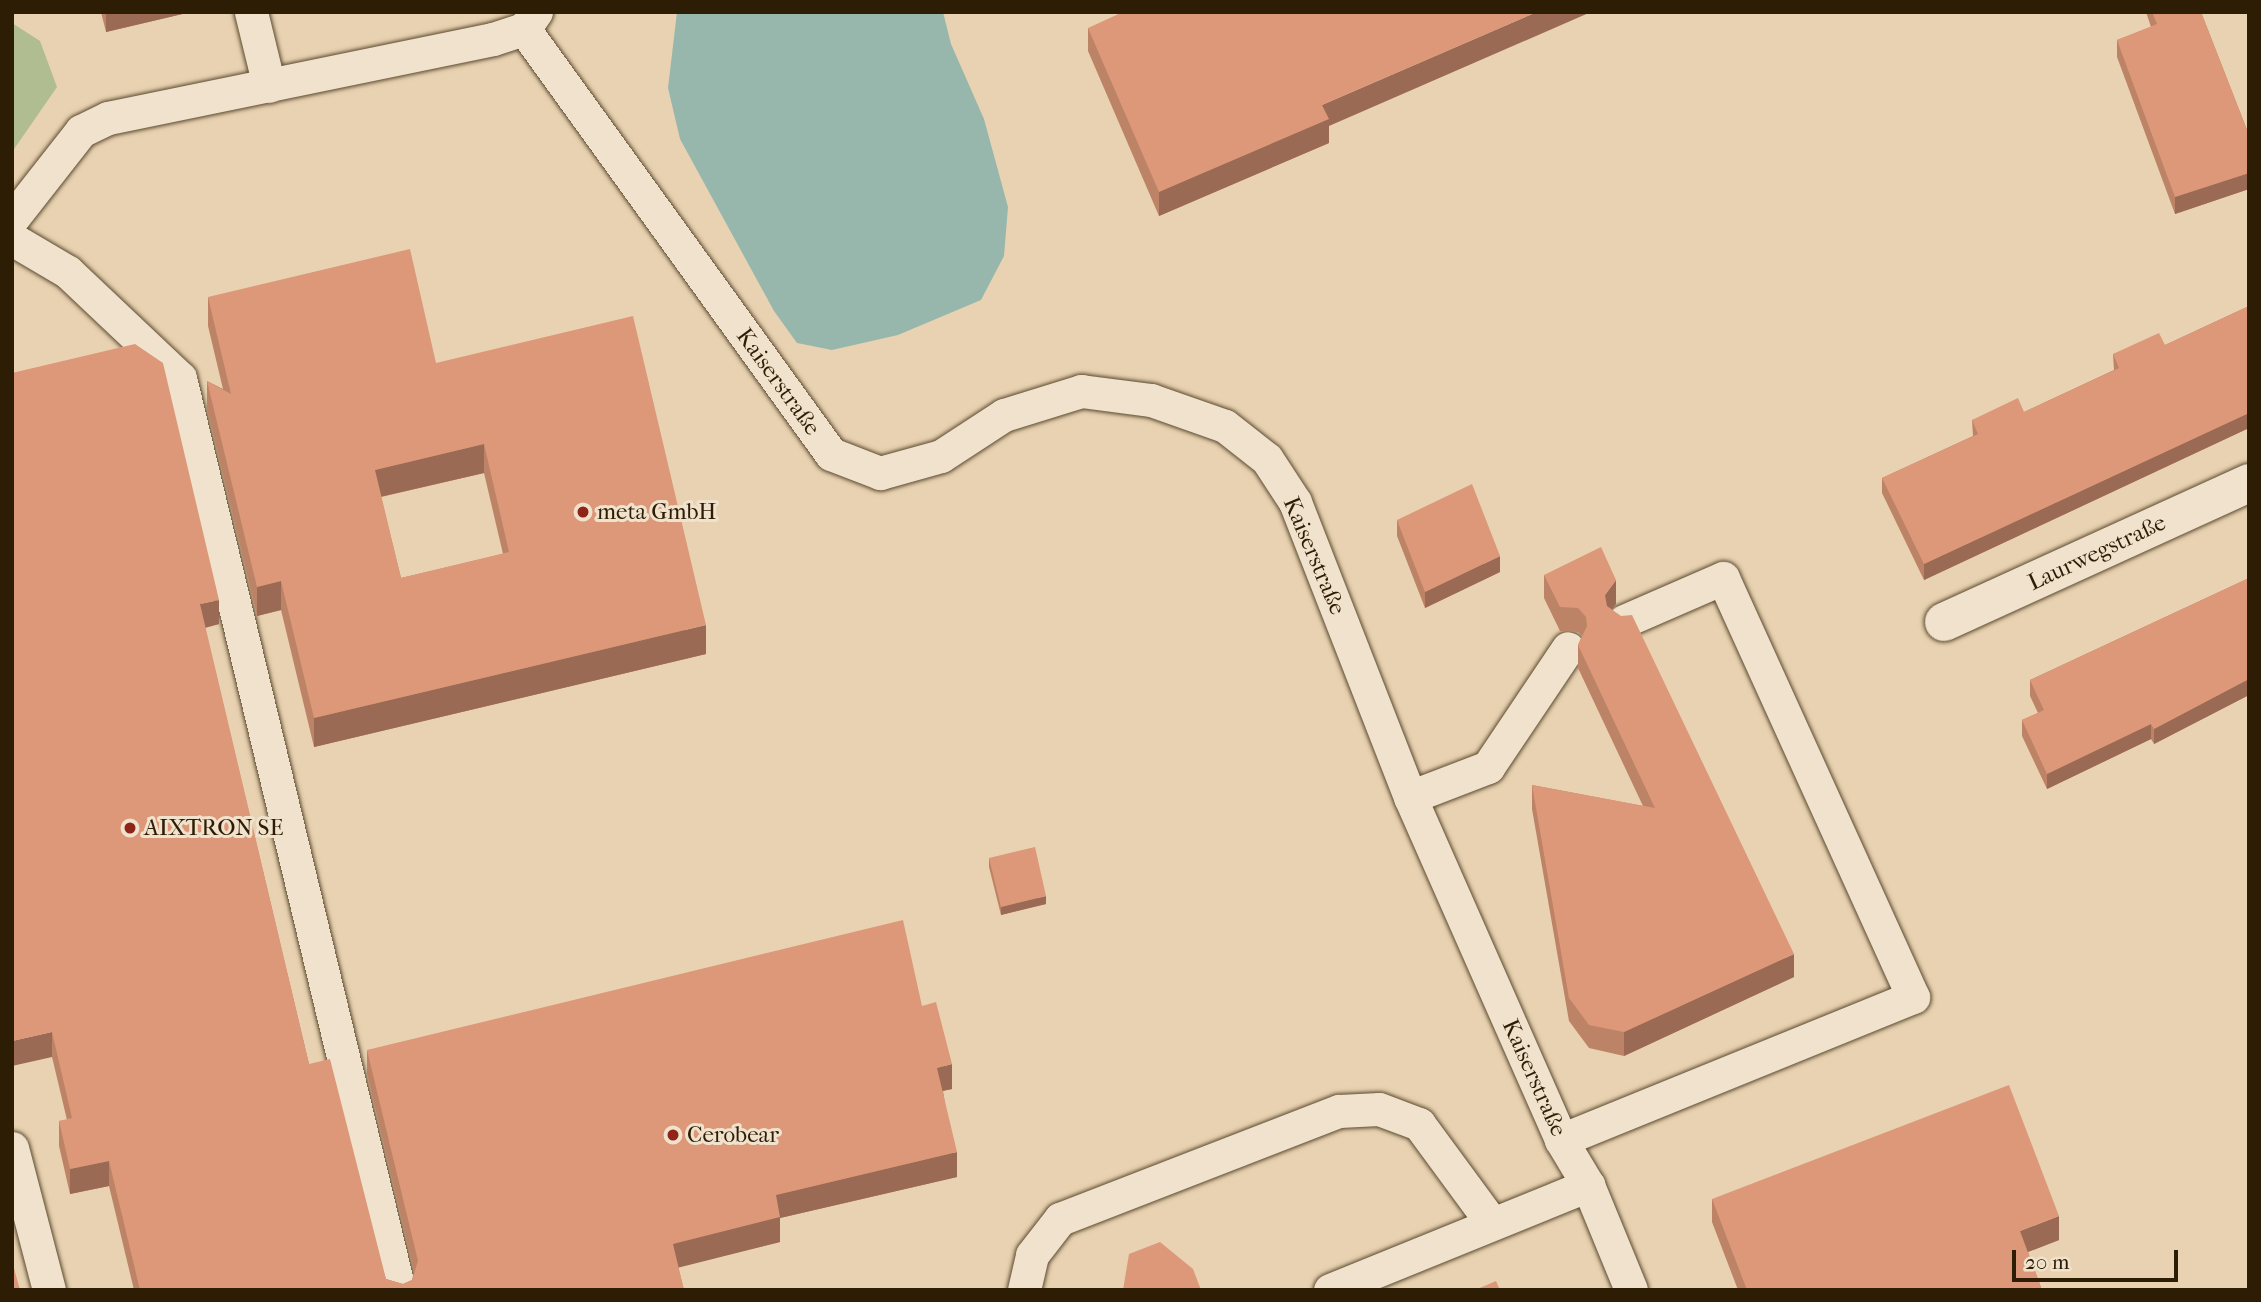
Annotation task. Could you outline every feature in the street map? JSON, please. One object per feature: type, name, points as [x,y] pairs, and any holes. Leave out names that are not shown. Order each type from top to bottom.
[{"type":"street","name":"Laurwegstraße","points":[[1944,622],[2249,483]]},
{"type":"lane","points":[[251,12],[269,86]]},
{"type":"lane","points":[[12,219],[81,131],[108,118],[269,86],[530,20]]},
{"type":"lane","name":"Kaiserstraße","points":[[530,20],[831,454],[880,472],[941,456],[1004,415],[1081,391],[1151,400],[1225,426],[1267,459],[1295,502],[1410,797],[1561,1140],[1588,1185],[1631,1290]]},
{"type":"lane","points":[[12,239],[68,272],[180,378],[399,1290]]},
{"type":"lane","points":[[1561,1140],[1913,997],[1723,578],[1623,621]]},
{"type":"lane","points":[[1410,797],[1488,767],[1568,648]]},
{"type":"lane","points":[[1024,1290],[1032,1255],[1060,1219],[1339,1111],[1379,1109],[1419,1124],[1491,1222]]},
{"type":"lane","points":[[12,1148],[49,1290]]},
{"type":"lane","points":[[1330,1290],[1491,1222],[1588,1185]]},
{"type":"green space","points":[[12,23],[40,41],[57,87],[12,152]]},
{"type":"water","points":[[677,12],[943,12],[951,44],[984,119],[1008,207],[1004,256],[981,300],[898,335],[832,350],[797,343],[774,311],[680,139],[668,88]]},
{"type":"building","points":[[1123,12],[1537,12],[1322,105],[1329,119],[1159,192],[1088,28]]},
{"type":"building","points":[[2152,12],[2201,12],[2249,135],[2249,173],[2175,197],[2117,40],[2157,24]]},
{"type":"building","name":"meta GmbH","points":[[410,249],[436,363],[633,316],[706,625],[314,718],[281,581],[257,587],[207,381],[231,394],[208,297]],"holes":[[[484,444],[509,552],[401,578],[375,470]]]},
{"type":"building","points":[[2249,306],[2249,413],[1924,564],[1882,478],[1978,434],[1972,420],[2018,398],[2024,412],[2119,368],[2113,354],[2159,333],[2165,345]]},
{"type":"building","points":[[135,344],[163,363],[219,600],[200,604],[309,1064],[330,1059],[386,1279],[403,1284],[412,1280],[418,1261],[367,1050],[903,920],[922,1006],[936,1002],[952,1064],[937,1068],[957,1152],[776,1195],[780,1217],[673,1244],[684,1290],[140,1290],[109,1161],[70,1169],[59,1121],[72,1118],[52,1032],[12,1041],[12,373]]},
{"type":"building","points":[[1472,484],[1500,556],[1425,592],[1397,520]]},
{"type":"building","points":[[1601,547],[1616,580],[1605,595],[1607,606],[1621,616],[1632,615],[1794,954],[1624,1032],[1589,1025],[1569,998],[1532,785],[1655,808],[1578,645],[1587,626],[1586,617],[1578,608],[1560,607],[1544,575]]},
{"type":"building","points":[[2249,578],[2249,679],[2154,729],[2151,724],[2047,774],[2022,720],[2044,710],[2030,680]]},
{"type":"building","points":[[1035,847],[1046,896],[1001,907],[989,858]]},
{"type":"building","points":[[2009,1085],[2059,1216],[2020,1231],[2042,1290],[1747,1290],[1712,1199]]},
{"type":"building","points":[[1160,1242],[1193,1269],[1201,1290],[1123,1290],[1129,1254]]},
{"type":"building","points":[[12,1261],[20,1290],[12,1290]]},
{"type":"building","points":[[1496,1281],[1500,1290],[1475,1290]]},
{"type":"place","name":"meta GmbH","points":[[583,512]]},
{"type":"place","name":"AIXTRON SE","points":[[130,828]]},
{"type":"place","name":"Cerobear","points":[[673,1135]]}]
